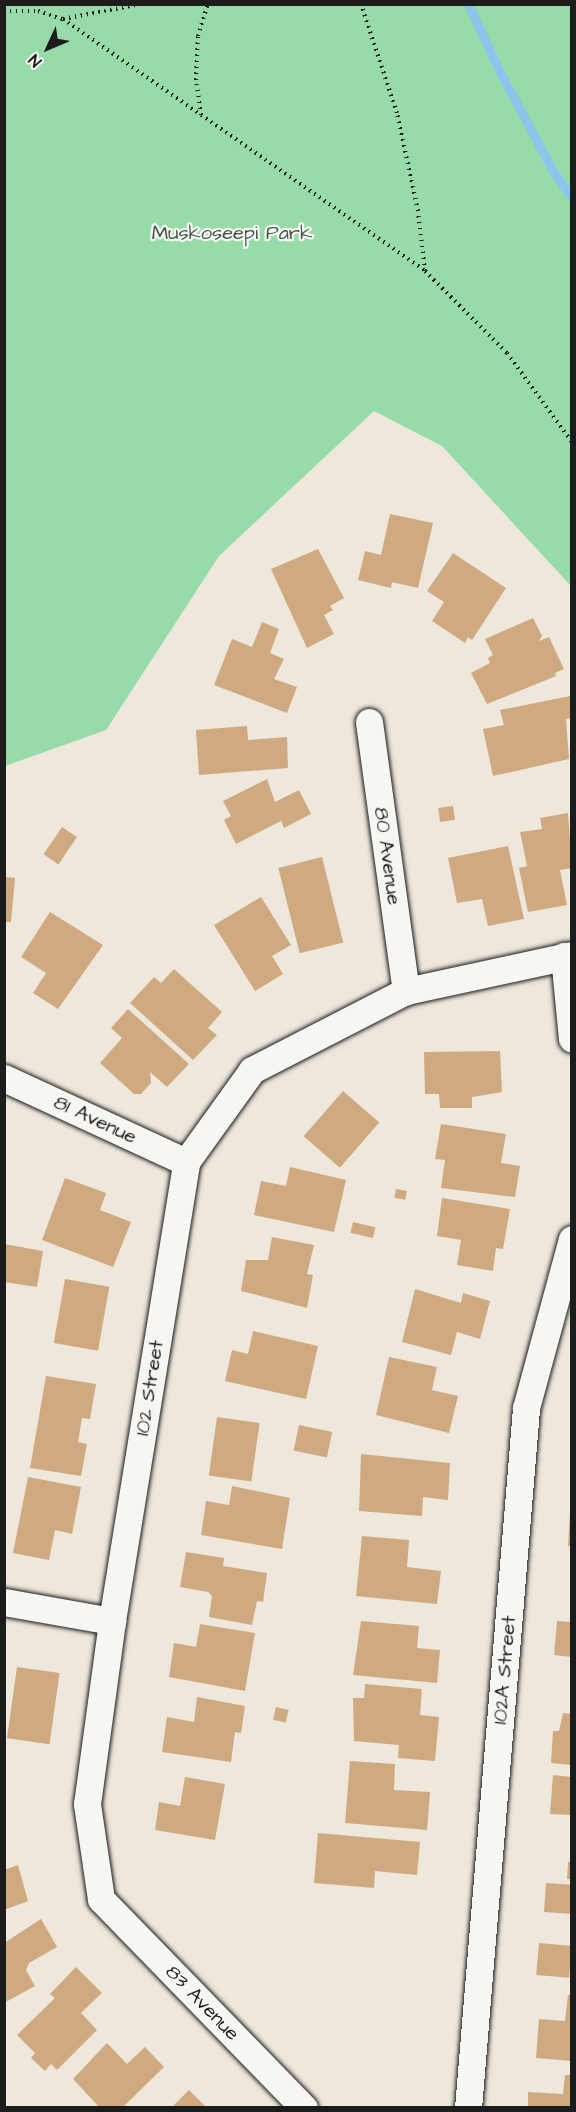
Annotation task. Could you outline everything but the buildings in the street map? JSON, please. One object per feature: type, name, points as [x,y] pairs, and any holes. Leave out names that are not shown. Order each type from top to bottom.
[{"type":"street","name":"80 Avenue","points":[[369,722],[406,991]]},
{"type":"street","name":"102 Street","points":[[101,1899],[87,1804],[112,1621],[186,1162],[252,1070],[406,991],[568,956]]},
{"type":"street","points":[[568,956],[572,1040]]},
{"type":"street","name":"81 Avenue","points":[[4,1078],[186,1162]]},
{"type":"street","name":"102A Street","points":[[468,2108],[526,1408],[572,1239]]},
{"type":"street","points":[[4,1602],[112,1621]]},
{"type":"street","name":"83 Avenue","points":[[101,1899],[304,2108]]},
{"type":"path","points":[[63,20],[141,4]]},
{"type":"path","points":[[201,116],[196,80],[198,36],[208,4]]},
{"type":"path","points":[[361,4],[397,113],[418,211],[425,272]]},
{"type":"path","points":[[4,11],[38,11],[63,20],[425,272],[507,353],[572,441]]},
{"type":"green space","name":"Muskoseepi Park","points":[[4,5],[571,5],[571,586],[442,446],[374,411],[219,556],[106,730],[5,766]]},
{"type":"waterway","points":[[468,4],[501,74],[553,171],[572,198]]}]
